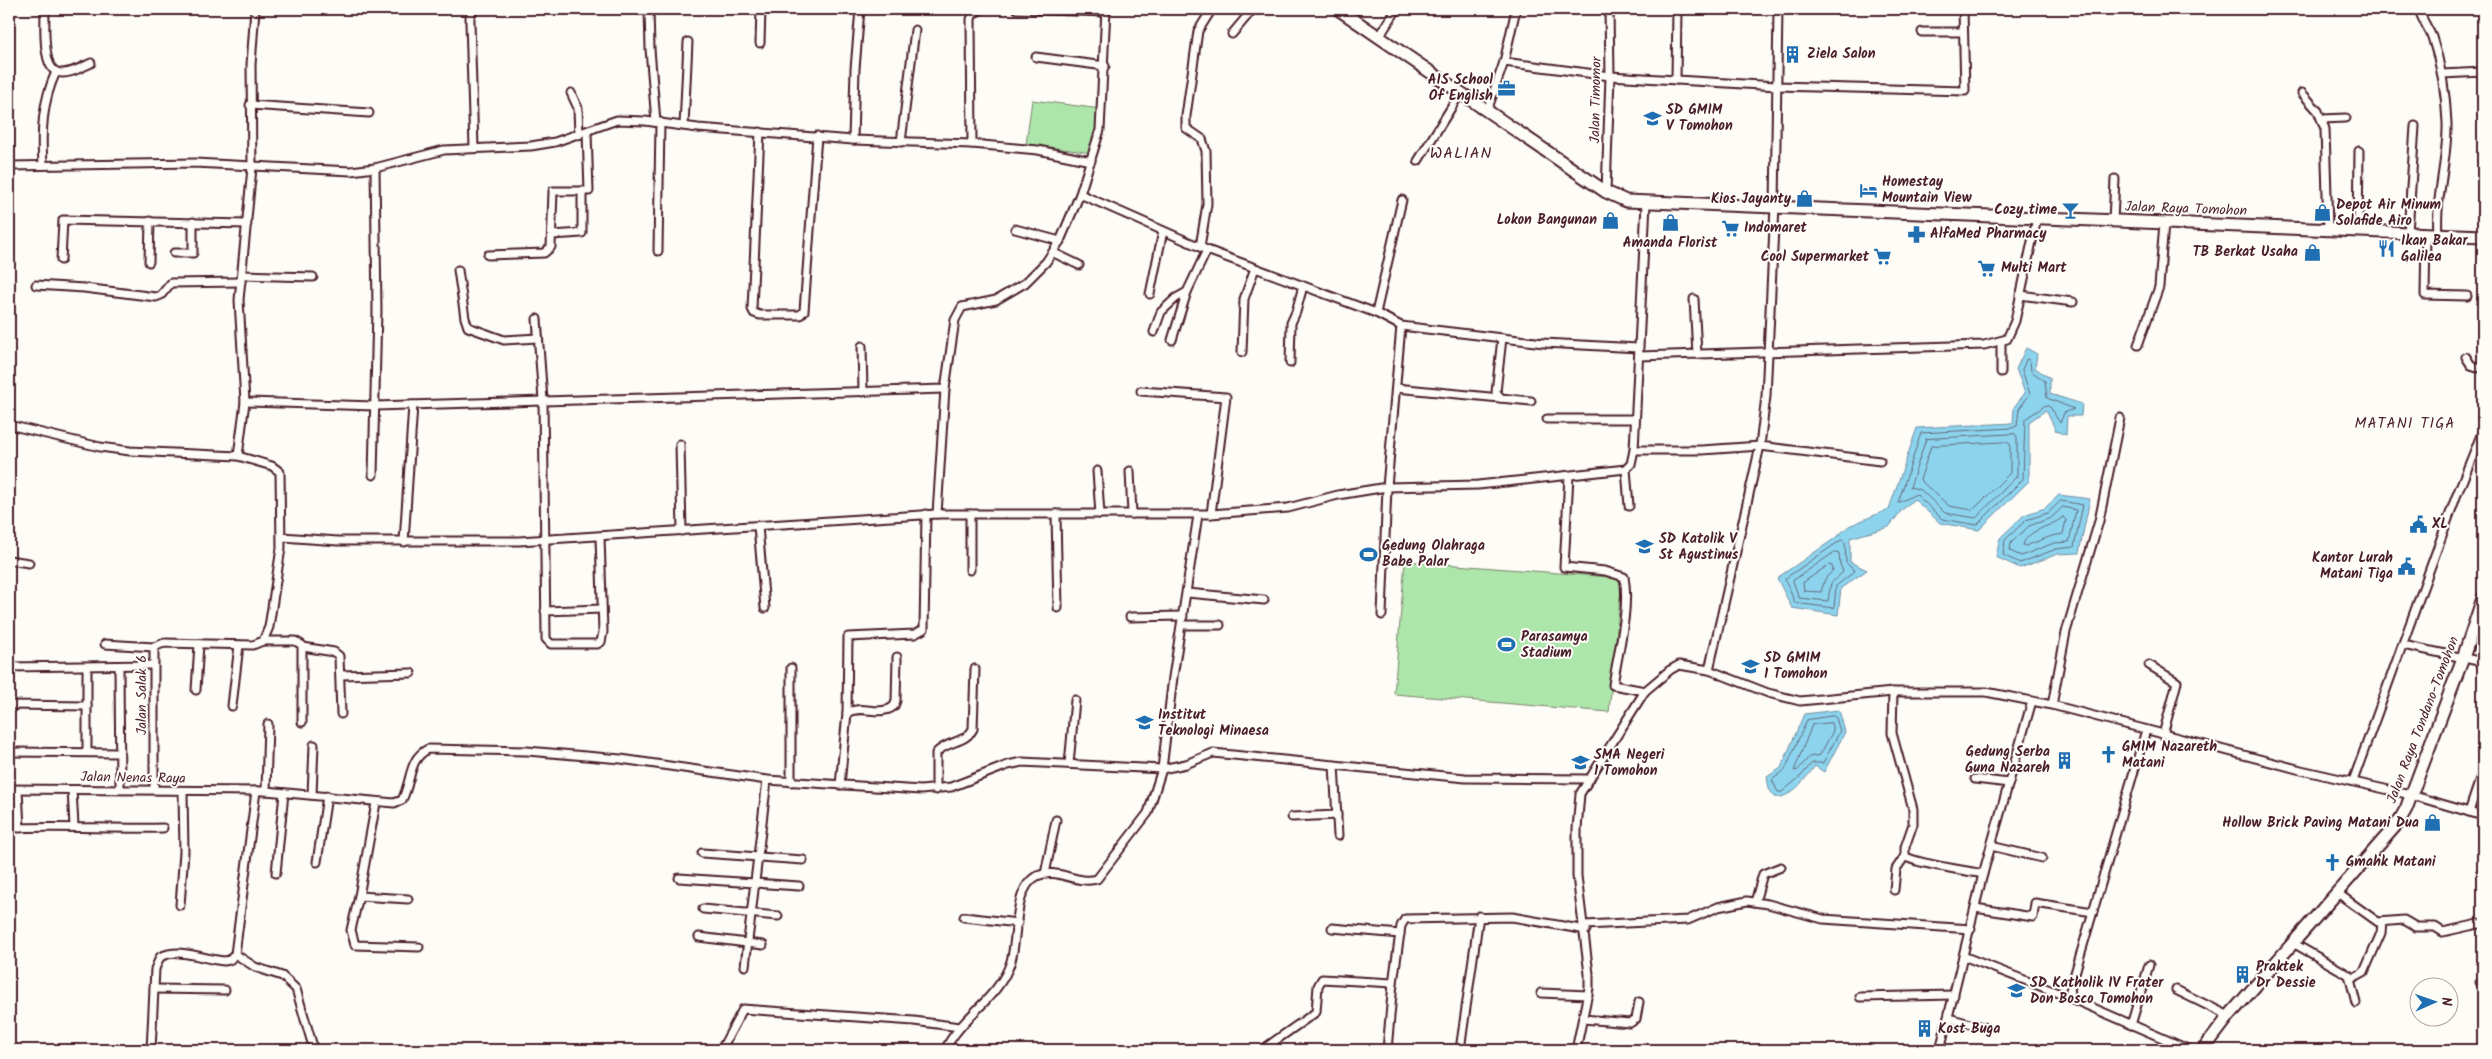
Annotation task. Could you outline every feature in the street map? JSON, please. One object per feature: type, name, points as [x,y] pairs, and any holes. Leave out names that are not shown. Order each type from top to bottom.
[{"type":"highway","name":"Jalan Raya Tomohon","points":[[1338,9],[1606,192],[1626,201],[2483,236]]},
{"type":"highway","name":"Jalan Raya Tondano-Tomohon","points":[[2207,1049],[2229,1016],[2398,823],[2411,795],[2464,658],[2483,598]]},
{"type":"street","points":[[45,9],[47,59],[50,67],[56,72],[72,71],[91,63]]},
{"type":"street","points":[[238,456],[245,402],[240,332],[242,278],[252,168],[250,106],[255,9]]},
{"type":"street","points":[[474,9],[470,16],[474,148]]},
{"type":"street","points":[[649,9],[650,49],[658,122],[658,251]]},
{"type":"street","points":[[760,43],[761,9]]},
{"type":"street","points":[[853,140],[855,69],[860,9]]},
{"type":"street","points":[[972,144],[971,19],[973,14],[982,9]]},
{"type":"street","points":[[937,514],[945,389],[955,320],[962,307],[988,302],[1006,295],[1039,271],[1054,253],[1080,194],[1100,130],[1105,66],[1106,11],[1017,9]]},
{"type":"street","points":[[1172,340],[1187,292],[1204,248],[1207,204],[1206,151],[1202,139],[1186,128],[1186,116],[1198,31],[1212,9]]},
{"type":"street","points":[[1232,34],[1253,9]]},
{"type":"street","points":[[1379,37],[1397,9]]},
{"type":"street","points":[[1487,111],[1504,62],[1516,9]]},
{"type":"street","name":"Jalan Timomor","points":[[1606,192],[1610,76],[1609,9]]},
{"type":"street","points":[[1676,80],[1677,9]]},
{"type":"street","points":[[1709,670],[1760,446],[1766,396],[1776,206],[1778,9]]},
{"type":"street","points":[[1504,62],[1610,76],[1776,86],[1965,91],[1962,32],[1963,9]]},
{"type":"street","points":[[2419,9],[2429,28],[2442,74],[2447,124],[2444,171],[2437,221],[2432,234],[2425,295],[2467,296]]},
{"type":"street","points":[[901,142],[915,30]]},
{"type":"street","points":[[1922,32],[1962,32]]},
{"type":"street","points":[[684,126],[688,42]]},
{"type":"street","points":[[1036,57],[1105,66]]},
{"type":"street","points":[[43,164],[41,128],[47,98],[56,72]]},
{"type":"street","points":[[2442,74],[2483,72]]},
{"type":"street","points":[[1418,161],[1461,92]]},
{"type":"street","points":[[2302,93],[2318,111],[2322,119],[2326,146],[2328,229]]},
{"type":"street","points":[[571,94],[578,108],[579,135]]},
{"type":"street","points":[[250,106],[369,113]]},
{"type":"street","points":[[2322,119],[2346,118]]},
{"type":"street","points":[[9,166],[43,164],[194,164],[352,171],[375,168],[428,153],[474,148],[532,146],[579,135],[617,120],[853,140],[972,144],[1038,150],[1091,161]]},
{"type":"street","points":[[2408,233],[2415,126]]},
{"type":"street","points":[[488,255],[544,253],[551,247],[553,191],[589,191],[590,188],[587,132]]},
{"type":"street","points":[[760,132],[752,308],[754,313],[760,314],[800,315],[804,311],[817,136]]},
{"type":"street","points":[[2358,231],[2359,151]]},
{"type":"street","points":[[373,475],[377,310],[375,168]]},
{"type":"street","points":[[2113,221],[2115,179]]},
{"type":"street","points":[[552,235],[582,234],[582,191]]},
{"type":"street","points":[[1080,194],[1204,248],[1376,313],[1401,326],[1544,343],[1639,352],[1696,354],[1984,345],[2007,339],[2012,331],[2037,218]]},
{"type":"street","points":[[1376,313],[1402,200]]},
{"type":"street","points":[[282,537],[338,542],[544,540],[926,514],[1198,515],[1288,508],[1338,494],[1387,486],[1478,485],[1626,469],[1631,464],[1634,450],[1646,203]]},
{"type":"street","points":[[61,260],[64,220],[247,224]]},
{"type":"street","points":[[149,262],[150,221]]},
{"type":"street","points":[[174,253],[193,253],[193,222]]},
{"type":"street","points":[[2138,345],[2161,277],[2164,223]]},
{"type":"street","points":[[1015,229],[1060,241]]},
{"type":"street","points":[[1150,294],[1155,258],[1163,231]]},
{"type":"street","points":[[1054,253],[1079,265]]},
{"type":"street","points":[[1242,352],[1244,299],[1255,268]]},
{"type":"street","points":[[458,270],[468,327],[504,340],[538,338]]},
{"type":"street","points":[[36,285],[84,288],[156,297],[161,295],[171,283],[242,278],[313,277]]},
{"type":"street","points":[[1290,363],[1290,323],[1296,312],[1303,286]]},
{"type":"street","points":[[1154,332],[1161,312],[1176,298],[1187,292]]},
{"type":"street","points":[[2020,295],[2073,302]]},
{"type":"street","points":[[1694,299],[1696,354]]},
{"type":"street","points":[[537,319],[543,400],[546,639],[551,644],[597,644],[602,638],[600,536]]},
{"type":"street","points":[[1382,615],[1387,486],[1401,326]]},
{"type":"street","points":[[1501,398],[1496,392],[1502,338]]},
{"type":"street","points":[[2001,341],[2001,372]]},
{"type":"street","points":[[862,346],[863,392]]},
{"type":"street","points":[[2466,357],[2471,365],[2483,369]]},
{"type":"street","points":[[1396,388],[1531,402]]},
{"type":"street","points":[[245,402],[375,406],[945,389]]},
{"type":"street","points":[[1141,391],[1226,397],[1211,514]]},
{"type":"street","points":[[404,542],[413,405]]},
{"type":"street","points":[[2052,705],[2066,632],[2099,522],[2120,418]]},
{"type":"street","points":[[1547,419],[1635,419]]},
{"type":"street","points":[[9,426],[100,447],[130,451],[238,456],[272,466],[280,472],[282,537],[269,627],[263,641]]},
{"type":"street","points":[[2354,782],[2402,645],[2483,430]]},
{"type":"street","points":[[680,444],[682,531]]},
{"type":"street","points":[[1634,450],[1702,450],[1760,446],[1880,461]]},
{"type":"street","points":[[1626,469],[1629,506]]},
{"type":"street","points":[[1097,471],[1100,514]]},
{"type":"street","points":[[1130,471],[1132,514]]},
{"type":"street","points":[[1569,476],[1564,567],[1605,571],[1624,577],[1626,588],[1624,614],[1613,685],[1645,692]]},
{"type":"street","points":[[840,786],[847,713],[848,637],[915,634],[924,629],[926,514]]},
{"type":"street","points":[[970,514],[970,570]]},
{"type":"street","points":[[1056,514],[1058,608]]},
{"type":"street","points":[[945,1050],[960,1027],[994,991],[1004,977],[1015,946],[1023,891],[1029,882],[1045,874],[1060,874],[1088,880],[1097,879],[1102,875],[1148,813],[1162,768],[1198,515]]},
{"type":"street","points":[[758,526],[764,608]]},
{"type":"street","points":[[9,560],[29,563]]},
{"type":"street","points":[[1187,593],[1264,600]]},
{"type":"street","points":[[545,611],[602,609]]},
{"type":"street","points":[[1130,617],[1183,616]]},
{"type":"street","points":[[1182,625],[1220,625]]},
{"type":"street","name":"Jalan Salak 6","points":[[154,789],[154,647],[164,642],[253,645],[263,641],[295,641],[299,642],[303,648],[337,653],[340,659],[341,675]]},
{"type":"street","points":[[105,644],[154,647]]},
{"type":"street","points":[[196,690],[199,644]]},
{"type":"street","points":[[232,706],[239,645]]},
{"type":"street","points":[[2402,645],[2483,662]]},
{"type":"street","points":[[302,722],[303,648]]},
{"type":"street","points":[[847,713],[852,710],[886,710],[894,706],[897,694],[897,657]]},
{"type":"street","points":[[9,667],[153,665]]},
{"type":"street","points":[[1576,1050],[1588,995],[1589,974],[1585,927],[1577,876],[1577,822],[1580,794],[1645,692],[1670,670],[1679,665],[1709,670],[1768,692],[1800,701],[1894,692],[1986,692],[2052,705],[2163,735],[2411,795],[2483,816]]},
{"type":"street","points":[[2149,665],[2177,682],[2163,735]]},
{"type":"street","points":[[119,666],[120,789]]},
{"type":"street","points":[[87,667],[87,752]]},
{"type":"street","points":[[790,782],[791,668]]},
{"type":"street","points":[[936,790],[936,753],[942,747],[969,735],[973,729],[976,668]]},
{"type":"street","points":[[341,714],[341,675],[410,673]]},
{"type":"street","points":[[1894,692],[1892,733],[1913,809],[1912,824],[1904,847],[1905,856],[1896,869],[1894,890]]},
{"type":"street","points":[[1069,764],[1075,700]]},
{"type":"street","points":[[1940,1050],[1983,874],[2032,701]]},
{"type":"street","points":[[9,705],[87,706]]},
{"type":"street","points":[[266,791],[268,724]]},
{"type":"street","points":[[2068,997],[2146,730]]},
{"type":"street","points":[[312,795],[314,745]]},
{"type":"street","name":"Jalan Nenas Raya","points":[[9,789],[154,789],[183,792],[266,791],[327,796],[376,803],[394,803],[402,800],[408,790],[414,761],[418,754],[428,749],[527,751],[621,759],[767,780]]},
{"type":"street","points":[[9,752],[119,752]]},
{"type":"street","points":[[745,966],[767,780],[840,786],[936,790],[951,787],[1008,764],[1022,762],[1162,768],[1186,764],[1213,753],[1465,778],[1590,778]]},
{"type":"street","points":[[1334,765],[1338,836]]},
{"type":"street","points":[[2469,812],[2483,770]]},
{"type":"street","points":[[1975,779],[2009,783]]},
{"type":"street","points":[[18,790],[20,828]]},
{"type":"street","points":[[72,790],[74,826]]},
{"type":"street","points":[[151,1050],[156,963],[160,957],[166,954],[181,952],[224,961],[233,958],[235,954],[256,791]]},
{"type":"street","points":[[180,905],[184,852],[183,792]]},
{"type":"street","points":[[276,873],[284,793]]},
{"type":"street","points":[[317,862],[327,796]]},
{"type":"street","points":[[376,803],[351,930],[355,945],[419,947]]},
{"type":"street","points":[[1292,817],[1337,815]]},
{"type":"street","points":[[1045,874],[1056,820]]},
{"type":"street","points":[[9,828],[74,826],[86,829],[164,828]]},
{"type":"street","points":[[1991,846],[2042,858]]},
{"type":"street","points":[[702,853],[803,860]]},
{"type":"street","points":[[1905,856],[1914,862],[1953,867],[1983,874]]},
{"type":"street","points":[[1755,902],[1763,874],[1781,867]]},
{"type":"street","points":[[679,878],[799,886]]},
{"type":"street","points":[[2336,892],[2378,922],[2404,920],[2416,927],[2435,927],[2443,932],[2483,923]]},
{"type":"street","points":[[358,896],[408,899]]},
{"type":"street","points":[[1387,1050],[1393,983],[1400,934],[1405,919],[1479,916],[1512,917],[1585,927],[1675,922],[1698,917],[1718,907],[1732,903],[1755,902],[1823,919],[1971,929]]},
{"type":"street","points":[[1975,908],[2033,917],[2035,903],[2093,912]]},
{"type":"street","points":[[702,910],[778,916]]},
{"type":"street","points":[[1460,1050],[1479,916]]},
{"type":"street","points":[[964,917],[1018,923]]},
{"type":"street","points":[[2351,979],[2364,972],[2381,933],[2382,922]]},
{"type":"street","points":[[1332,928],[1400,934]]},
{"type":"street","points":[[699,937],[763,945]]},
{"type":"street","points":[[2294,943],[2344,971],[2351,979],[2356,1004]]},
{"type":"street","points":[[235,954],[256,967],[282,976],[296,989],[314,1050]]},
{"type":"street","points":[[1963,956],[2068,997],[2190,1050]]},
{"type":"street","points":[[2131,1024],[2149,965]]},
{"type":"street","points":[[1262,1050],[1316,1012],[1318,986],[1322,979],[1393,983]]},
{"type":"street","points":[[154,989],[225,990]]},
{"type":"street","points":[[2176,990],[2229,1016]]},
{"type":"street","points":[[1541,993],[1588,995]]},
{"type":"street","points":[[1860,997],[1954,996]]},
{"type":"street","points":[[1583,1019],[1630,1023],[1636,1019],[1639,1002]]},
{"type":"street","points":[[721,1050],[743,1008],[914,1021],[960,1027]]},
{"type":"street","points":[[1948,1018],[1986,1028]]},
{"type":"green space","points":[[1032,100],[1101,109],[1093,153],[1026,144]]},
{"type":"green space","name":"Parasamya Stadium","points":[[1405,561],[1622,578],[1609,712],[1394,694]]},
{"type":"water","points":[[2026,348],[2037,354],[2035,368],[2050,378],[2050,394],[2082,404],[2081,416],[2067,416],[2066,435],[2056,431],[2046,410],[2029,422],[2029,481],[1979,530],[1940,523],[1914,499],[1901,511],[1889,527],[1850,538],[1850,562],[1867,570],[1841,588],[1838,615],[1792,608],[1777,578],[1834,539],[1849,526],[1889,509],[1917,428],[2013,423],[2014,407],[2025,393],[2016,369]]},
{"type":"water","points":[[2059,495],[2090,499],[2079,553],[2058,554],[2020,568],[1996,557],[2000,538],[2024,515],[2045,508]]},
{"type":"water","points":[[1839,710],[1845,732],[1824,772],[1815,766],[1792,791],[1781,797],[1775,797],[1769,789],[1767,777],[1781,768],[1804,714]]},
{"type":"place","name":"Ziela Salon","points":[[1793,54]]},
{"type":"place","name":"AIS School Of English","points":[[1507,88]]},
{"type":"place","name":"SD GMIM V Tomohon","points":[[1652,118]]},
{"type":"place","name":"Homestay Mountain View","points":[[1868,190]]},
{"type":"place","name":"Kios Jayanty","points":[[1805,199]]},
{"type":"place","name":"Cozy time","points":[[2071,210]]},
{"type":"place","name":"Depot Air Minum Solafide Airo","points":[[2322,213]]},
{"type":"place","name":"Lokon Bangunan","points":[[1611,220]]},
{"type":"place","name":"Amanda Florist","points":[[1670,223]]},
{"type":"place","name":"Indomaret","points":[[1730,228]]},
{"type":"place","name":"AlfaMed Pharmacy","points":[[1916,234]]},
{"type":"place","name":"Ikan Bakar Galilea","points":[[2387,249]]},
{"type":"place","name":"TB Berkat Usaha","points":[[2312,252]]},
{"type":"place","name":"Cool Supermarket","points":[[1883,257]]},
{"type":"place","name":"Multi Mart","points":[[1987,268]]},
{"type":"place","name":"XL","points":[[2418,524]]},
{"type":"place","name":"SD Katolik V St Agustinus","points":[[1645,547]]},
{"type":"place","name":"Gedung Olahraga Babe Palar","points":[[1368,554]]},
{"type":"place","name":"Kantor Lurah Matani Tiga","points":[[2407,566]]},
{"type":"place","name":"Parasamya Stadium","points":[[1507,645]]},
{"type":"place","name":"SD GMIM 1 Tomohon","points":[[1750,666]]},
{"type":"place","name":"Institut Teknologi Minaesa","points":[[1144,723]]},
{"type":"place","name":"GMIM Nazareth Matani","points":[[2108,755]]},
{"type":"place","name":"Gedung Serba Guna Nazareh","points":[[2064,760]]},
{"type":"place","name":"SMA Negeri 1 Tomohon","points":[[1580,763]]},
{"type":"place","name":"Hollow Brick Paving Matani Dua","points":[[2433,823]]},
{"type":"place","name":"Gmahk Matani","points":[[2332,862]]},
{"type":"place","name":"Praktek Dr Dessie","points":[[2242,975]]},
{"type":"place","name":"SD Katholik IV Frater Don Bosco Tomohon","points":[[2016,991]]},
{"type":"place","name":"Kost Buga","points":[[1924,1029]]},
{"type":"district","name":"WALIAN","points":[[1461,153]]},
{"type":"district","name":"MATANI TIGA","points":[[2405,424]]}]
